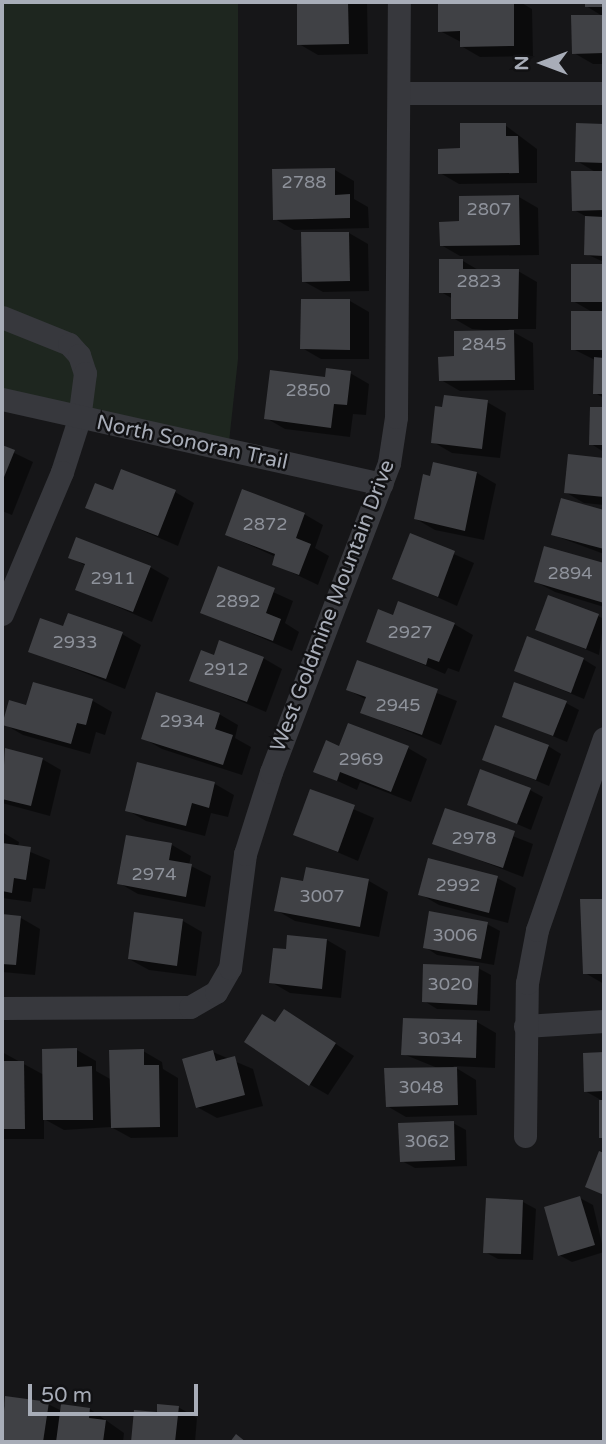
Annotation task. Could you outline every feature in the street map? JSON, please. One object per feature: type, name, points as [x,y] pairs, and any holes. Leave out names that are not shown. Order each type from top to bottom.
[{"type":"street","name":"West Goldmine Mountain Drive","points":[[2,1008],[190,1007],[216,992],[230,968],[245,854],[271,772],[382,484],[396,417],[399,2]]},
{"type":"street","points":[[400,93],[604,93]]},
{"type":"street","points":[[2,317],[69,344],[79,355],[85,373],[79,419],[62,472],[2,614]]},
{"type":"street","name":"North Sonoran Trail","points":[[2,399],[79,419],[382,484]]},
{"type":"street","points":[[525,1136],[525,1026],[537,930],[604,738]]},
{"type":"street","points":[[525,1026],[604,1021]]},
{"type":"shaded area","points":[[2,2],[238,2],[238,359],[228,451],[2,399]]},
{"type":"building","points":[[297,2],[348,2],[349,44],[297,45]]},
{"type":"building","points":[[438,2],[514,2],[514,46],[460,47],[460,31],[438,32]]},
{"type":"building","points":[[585,2],[604,2],[604,7],[585,7]]},
{"type":"building","points":[[571,15],[604,15],[604,53],[572,54]]},
{"type":"building","points":[[460,123],[506,123],[506,136],[518,136],[519,173],[438,174],[438,149],[460,148]]},
{"type":"building","points":[[576,123],[604,124],[604,163],[575,162]]},
{"type":"building","points":[[335,168],[335,195],[350,194],[350,218],[273,220],[272,169]]},
{"type":"building","points":[[571,171],[604,171],[604,210],[572,211]]},
{"type":"building","points":[[519,195],[520,245],[440,246],[439,222],[459,221],[459,196]]},
{"type":"building","points":[[585,216],[604,217],[604,256],[584,255]]},
{"type":"building","points":[[301,232],[349,232],[350,281],[302,282]]},
{"type":"building","points":[[439,259],[463,259],[463,269],[519,269],[518,319],[451,319],[451,293],[439,293]]},
{"type":"building","points":[[571,264],[604,264],[604,302],[571,302]]},
{"type":"building","points":[[301,299],[350,299],[350,350],[300,349]]},
{"type":"building","points":[[571,311],[604,311],[604,350],[571,350]]},
{"type":"building","points":[[514,330],[515,380],[439,381],[438,357],[454,356],[454,331]]},
{"type":"building","points":[[594,357],[604,358],[604,394],[593,394]]},
{"type":"building","points":[[326,368],[351,371],[347,405],[334,404],[331,428],[264,419],[270,370],[325,377]]},
{"type":"building","points":[[444,395],[488,400],[482,449],[431,443],[435,406],[442,407]]},
{"type":"building","points":[[590,407],[604,407],[604,445],[589,445]]},
{"type":"building","points":[[2,445],[15,450],[2,482]]},
{"type":"building","points":[[568,454],[604,458],[604,497],[564,493]]},
{"type":"building","points":[[433,462],[477,472],[465,531],[414,519],[423,474],[430,476]]},
{"type":"building","points":[[121,469],[176,490],[158,536],[85,508],[95,483],[113,490]]},
{"type":"building","points":[[242,489],[305,513],[296,538],[311,544],[299,575],[272,565],[275,554],[225,535]]},
{"type":"building","points":[[561,498],[604,510],[604,549],[551,535]]},
{"type":"building","points":[[410,533],[455,551],[438,597],[392,579]]},
{"type":"building","points":[[76,537],[151,566],[133,612],[75,590],[85,564],[68,558]]},
{"type":"building","points":[[544,546],[604,563],[604,603],[534,582]]},
{"type":"building","points":[[218,566],[275,588],[266,613],[281,619],[273,641],[200,613]]},
{"type":"building","points":[[548,595],[599,614],[586,649],[535,630]]},
{"type":"building","points":[[398,601],[455,623],[439,662],[428,658],[426,665],[366,642],[378,609],[393,615]]},
{"type":"building","points":[[68,613],[123,632],[106,679],[28,652],[40,618],[63,626]]},
{"type":"building","points":[[527,636],[584,658],[571,693],[514,671]]},
{"type":"building","points":[[219,640],[264,657],[247,702],[189,681],[201,650],[214,655]]},
{"type":"building","points":[[357,660],[438,689],[422,735],[360,713],[366,697],[346,690]]},
{"type":"building","points":[[33,682],[93,699],[86,725],[77,723],[71,744],[2,725],[9,700],[26,705]]},
{"type":"building","points":[[514,682],[567,701],[553,736],[502,717]]},
{"type":"building","points":[[156,692],[220,713],[215,729],[233,735],[223,765],[141,739]]},
{"type":"building","points":[[348,723],[409,746],[391,792],[340,772],[337,781],[313,772],[326,740],[339,746]]},
{"type":"building","points":[[495,725],[549,745],[536,780],[482,760]]},
{"type":"building","points":[[5,748],[43,758],[31,806],[2,799]]},
{"type":"building","points":[[137,762],[215,782],[209,808],[192,803],[186,826],[125,811]]},
{"type":"building","points":[[480,769],[531,788],[517,824],[467,805]]},
{"type":"building","points":[[310,789],[355,805],[338,852],[293,835]]},
{"type":"building","points":[[445,808],[515,831],[503,868],[432,844]]},
{"type":"building","points":[[126,835],[172,843],[169,860],[192,864],[186,897],[117,884]]},
{"type":"building","points":[[2,843],[31,847],[26,880],[14,878],[12,893],[2,891]]},
{"type":"building","points":[[428,858],[498,876],[489,913],[418,895]]},
{"type":"building","points":[[306,867],[369,879],[360,927],[274,911],[281,877],[303,881]]},
{"type":"building","points":[[580,899],[604,899],[604,974],[583,974]]},
{"type":"building","points":[[429,911],[488,922],[481,959],[423,948]]},
{"type":"building","points":[[134,912],[183,919],[177,966],[128,959]]},
{"type":"building","points":[[2,914],[21,916],[16,965],[2,964]]},
{"type":"building","points":[[287,935],[327,939],[322,989],[269,983],[273,948],[286,949]]},
{"type":"building","points":[[423,964],[479,966],[477,1005],[422,1002]]},
{"type":"building","points":[[284,1009],[336,1043],[309,1086],[244,1042],[262,1014],[275,1022]]},
{"type":"building","points":[[403,1018],[477,1020],[476,1058],[401,1055]]},
{"type":"building","points":[[77,1048],[77,1067],[92,1066],[93,1120],[43,1120],[42,1049]]},
{"type":"building","points":[[144,1049],[144,1065],[159,1065],[160,1127],[111,1128],[109,1050]]},
{"type":"building","points":[[213,1050],[216,1061],[235,1056],[245,1095],[196,1108],[182,1059]]},
{"type":"building","points":[[604,1052],[604,1091],[584,1092],[583,1053]]},
{"type":"building","points":[[2,1061],[24,1061],[25,1129],[2,1129]]},
{"type":"building","points":[[457,1067],[458,1105],[386,1107],[384,1068]]},
{"type":"building","points":[[599,1100],[604,1100],[604,1138],[599,1138]]},
{"type":"building","points":[[454,1121],[455,1160],[400,1162],[398,1123]]},
{"type":"building","points":[[599,1151],[604,1153],[604,1195],[585,1187]]},
{"type":"building","points":[[580,1196],[595,1245],[558,1256],[544,1207]]},
{"type":"building","points":[[486,1198],[523,1200],[521,1254],[483,1253]]},
{"type":"building","points":[[5,1396],[49,1402],[43,1442],[2,1442]]},
{"type":"building","points":[[61,1404],[90,1408],[89,1418],[106,1420],[103,1442],[56,1442]]},
{"type":"building","points":[[157,1404],[179,1406],[175,1442],[131,1442],[134,1410],[157,1412]]},
{"type":"building","points":[[236,1434],[246,1442],[230,1442]]}]
